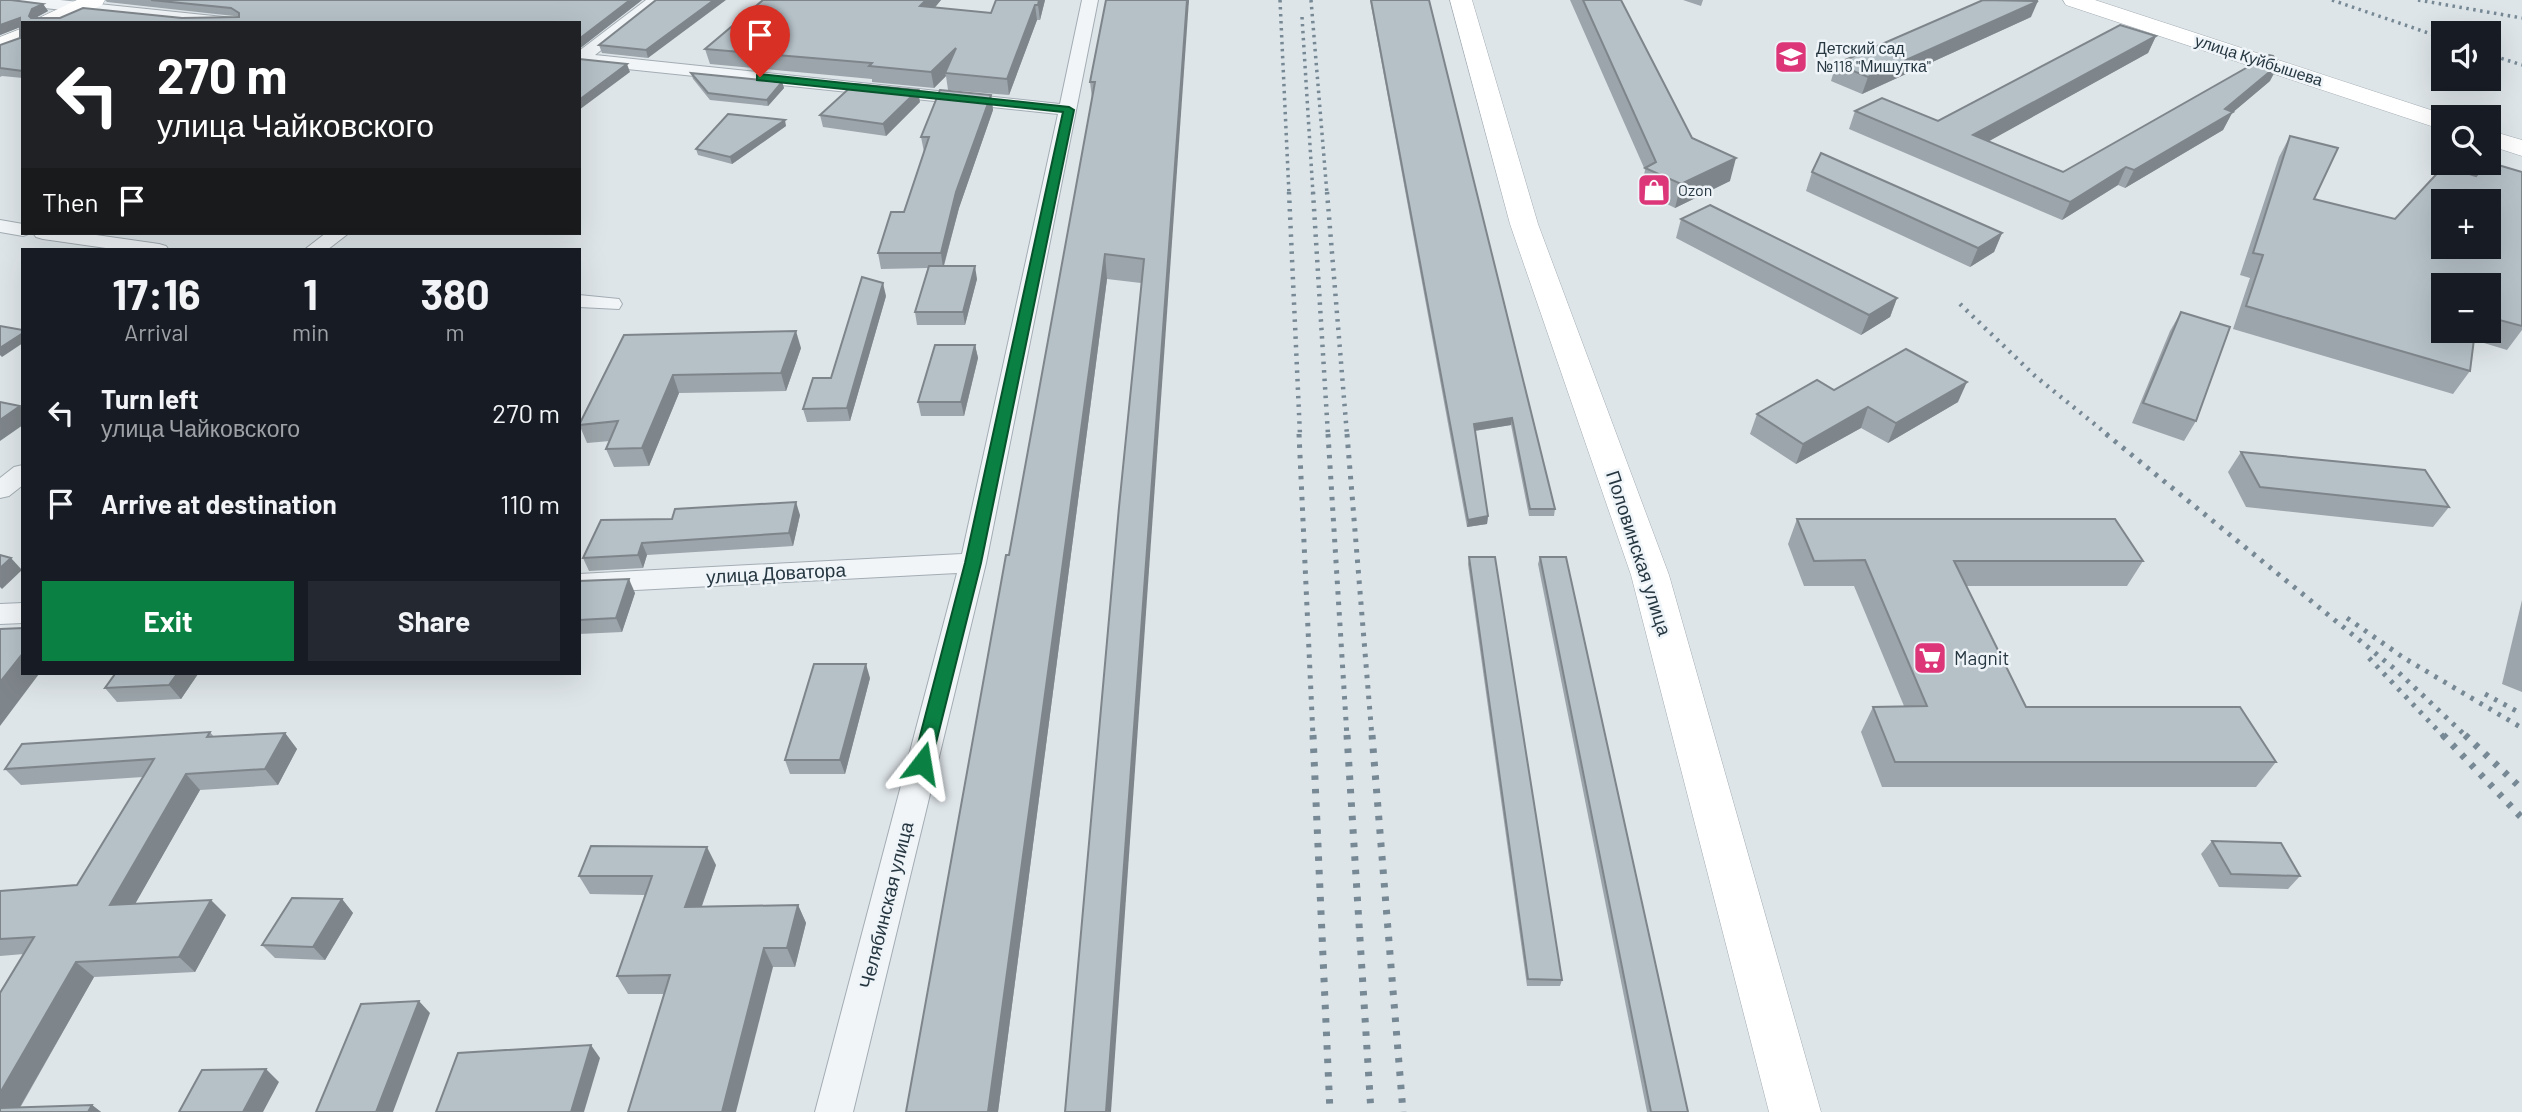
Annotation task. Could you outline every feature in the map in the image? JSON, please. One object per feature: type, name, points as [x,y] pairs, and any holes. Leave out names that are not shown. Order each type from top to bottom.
[{"type":"main road","name":"Половинская улица","points":[[1461,0],[1524,224],[1650,575],[1795,1112]]},
{"type":"main road","name":"улица Куйбышева","points":[[2074,0],[2431,118]]},
{"type":"main road","points":[[51,21],[87,4]]},
{"type":"main road","points":[[0,46],[21,36]]},
{"type":"main road","points":[[2501,141],[2522,148]]},
{"type":"street","points":[[16,0],[87,4],[218,21]]},
{"type":"street","points":[[581,57],[656,0]]},
{"type":"street","name":"Челябинская улица","points":[[834,1112],[973,563],[1090,0]]},
{"type":"street","points":[[581,58],[1069,110]]},
{"type":"street","points":[[0,226],[21,230]]},
{"type":"street","points":[[57,235],[145,248]]},
{"type":"street","points":[[317,248],[336,235]]},
{"type":"street","points":[[581,301],[611,304]]},
{"type":"street","points":[[0,490],[21,474]]},
{"type":"street","name":"улица Доватора","points":[[581,584],[973,563]]},
{"type":"street","points":[[0,614],[21,612]]},
{"type":"building","points":[[0,0],[43,4],[32,9],[29,16],[31,18],[60,18],[83,8],[182,18],[239,17],[239,13],[231,8],[151,0],[630,0],[581,37],[581,21],[21,21],[21,71],[0,68],[0,45],[20,38],[20,18],[0,25]]},
{"type":"building","points":[[656,0],[714,0],[646,50],[599,45]]},
{"type":"building","points":[[763,0],[926,0],[920,6],[991,13],[996,0],[1039,0],[1007,79],[945,73],[956,48],[931,72],[869,66],[872,63],[705,49]]},
{"type":"building","points":[[1106,0],[1187,0],[1106,1112],[1065,1112],[1144,259],[1105,254],[988,1112],[906,1112],[1006,555],[1009,555],[1095,82],[1090,82]]},
{"type":"building","points":[[1371,0],[1429,0],[1555,509],[1530,509],[1512,418],[1474,424],[1488,516],[1468,520]]},
{"type":"building","points":[[1583,0],[1621,0],[1692,138],[1736,158],[1681,184],[1645,168],[1656,162]]},
{"type":"building","points":[[1983,0],[2038,1],[1868,77],[1836,64]]},
{"type":"building","points":[[2120,25],[2156,36],[1973,135],[2063,172],[2269,55],[2279,64],[2225,109],[2233,112],[2134,170],[2126,167],[2070,202],[1855,111],[1882,98],[1938,121]]},
{"type":"building","points":[[581,59],[627,64],[581,98]]},
{"type":"building","points":[[691,73],[782,82],[767,100],[708,93]]},
{"type":"building","points":[[854,84],[918,90],[883,124],[820,115]]},
{"type":"building","points":[[940,90],[991,95],[956,192],[941,253],[878,253],[891,212],[904,212],[929,137],[921,137]]},
{"type":"building","points":[[728,114],[785,120],[730,157],[696,149]]},
{"type":"building","points":[[2290,136],[2338,148],[2314,199],[2395,219],[2436,175],[2501,175],[2501,166],[2522,172],[2522,326],[2501,320],[2501,273],[2431,273],[2431,343],[2474,343],[2470,371],[2246,306],[2263,255],[2253,253]]},
{"type":"building","points":[[1821,153],[2002,233],[1978,248],[1812,172]]},
{"type":"building","points":[[1710,205],[1897,298],[1869,315],[1681,219]]},
{"type":"building","points":[[929,266],[975,266],[963,312],[915,312]]},
{"type":"building","points":[[862,277],[883,283],[847,408],[803,409],[813,378],[831,378]]},
{"type":"building","points":[[2181,312],[2230,327],[2196,421],[2143,403]]},
{"type":"building","points":[[0,326],[21,330],[21,334],[0,348]]},
{"type":"building","points":[[796,331],[781,373],[673,375],[642,448],[606,449],[618,421],[581,425],[581,421],[624,335]]},
{"type":"building","points":[[935,345],[975,345],[961,402],[918,402]]},
{"type":"building","points":[[1906,349],[1967,382],[1896,423],[1868,407],[1803,444],[1757,414],[1817,380],[1834,390]]},
{"type":"building","points":[[0,402],[20,406],[0,420]]},
{"type":"building","points":[[2241,452],[2425,470],[2449,507],[2260,487]]},
{"type":"building","points":[[796,502],[789,533],[642,543],[638,555],[583,558],[601,520],[672,519],[675,509]]},
{"type":"building","points":[[1797,519],[2115,519],[2143,561],[1954,561],[2026,707],[2240,707],[2276,762],[1895,762],[1873,707],[1927,706],[1865,560],[1814,561]]},
{"type":"building","points":[[0,555],[11,558],[0,568]]},
{"type":"building","points":[[1469,557],[1495,557],[1562,980],[1528,979]]},
{"type":"building","points":[[1540,557],[1566,557],[1688,1112],[1651,1112]]},
{"type":"building","points":[[629,579],[616,618],[581,620],[581,581]]},
{"type":"building","points":[[21,628],[21,656],[0,682],[0,629]]},
{"type":"building","points":[[814,664],[866,664],[840,760],[785,760]]},
{"type":"building","points":[[114,675],[176,675],[169,685],[105,688]]},
{"type":"building","points":[[210,732],[207,737],[285,733],[265,769],[186,774],[110,905],[211,900],[179,957],[76,962],[0,1093],[0,993],[34,937],[0,939],[0,891],[77,885],[154,759],[5,769],[22,744]]},
{"type":"building","points":[[2212,841],[2281,843],[2300,876],[2231,874]]},
{"type":"building","points":[[591,846],[707,847],[685,907],[798,905],[787,948],[764,948],[722,1112],[628,1112],[670,975],[617,976],[652,876],[579,876]]},
{"type":"building","points":[[292,898],[342,899],[313,947],[262,945]]},
{"type":"building","points":[[419,1001],[376,1112],[316,1112],[361,1004]]},
{"type":"building","points":[[591,1045],[571,1112],[436,1112],[458,1053]]},
{"type":"building","points":[[266,1069],[243,1112],[179,1112],[202,1070]]},
{"type":"building","points":[[92,1105],[88,1112],[0,1112],[0,1108]]},
{"type":"railway","points":[[1280,0],[1289,194]]},
{"type":"railway","points":[[1311,0],[1327,194]]},
{"type":"railway","points":[[2332,0],[2431,34]]},
{"type":"railway","points":[[2418,0],[2522,18]]},
{"type":"railway","points":[[1302,17],[1313,194]]},
{"type":"railway","points":[[2501,58],[2522,65]]},
{"type":"railway","points":[[1289,192],[1300,435]]},
{"type":"railway","points":[[1313,192],[1328,435]]},
{"type":"railway","points":[[1327,192],[1347,435]]},
{"type":"railway","points":[[1960,304],[2035,376],[2108,435]]},
{"type":"railway","points":[[1299,434],[1313,737]]},
{"type":"railway","points":[[1328,434],[1347,737]]},
{"type":"railway","points":[[1347,434],[1372,737]]},
{"type":"railway","points":[[2106,434],[2396,670],[2467,737]]},
{"type":"railway","points":[[2347,618],[2404,658],[2522,728]]},
{"type":"railway","points":[[2369,658],[2444,737]]},
{"type":"railway","points":[[2485,694],[2522,714]]},
{"type":"railway","points":[[1313,735],[1330,1112]]},
{"type":"railway","points":[[1347,735],[1371,1112]]},
{"type":"railway","points":[[1372,735],[1403,1112]]},
{"type":"railway","points":[[2443,735],[2522,818]]},
{"type":"railway","points":[[2465,735],[2522,789]]},
{"type":"place","name":"Детский сад №118 \"Мишутка\"","points":[[1791,57]]},
{"type":"place","name":"Ozon","points":[[1654,190]]},
{"type":"place","name":"Magnit","points":[[1930,658]]},
{"type":"route","points":[[760,77],[1069,110],[973,563],[922,763]]}]
